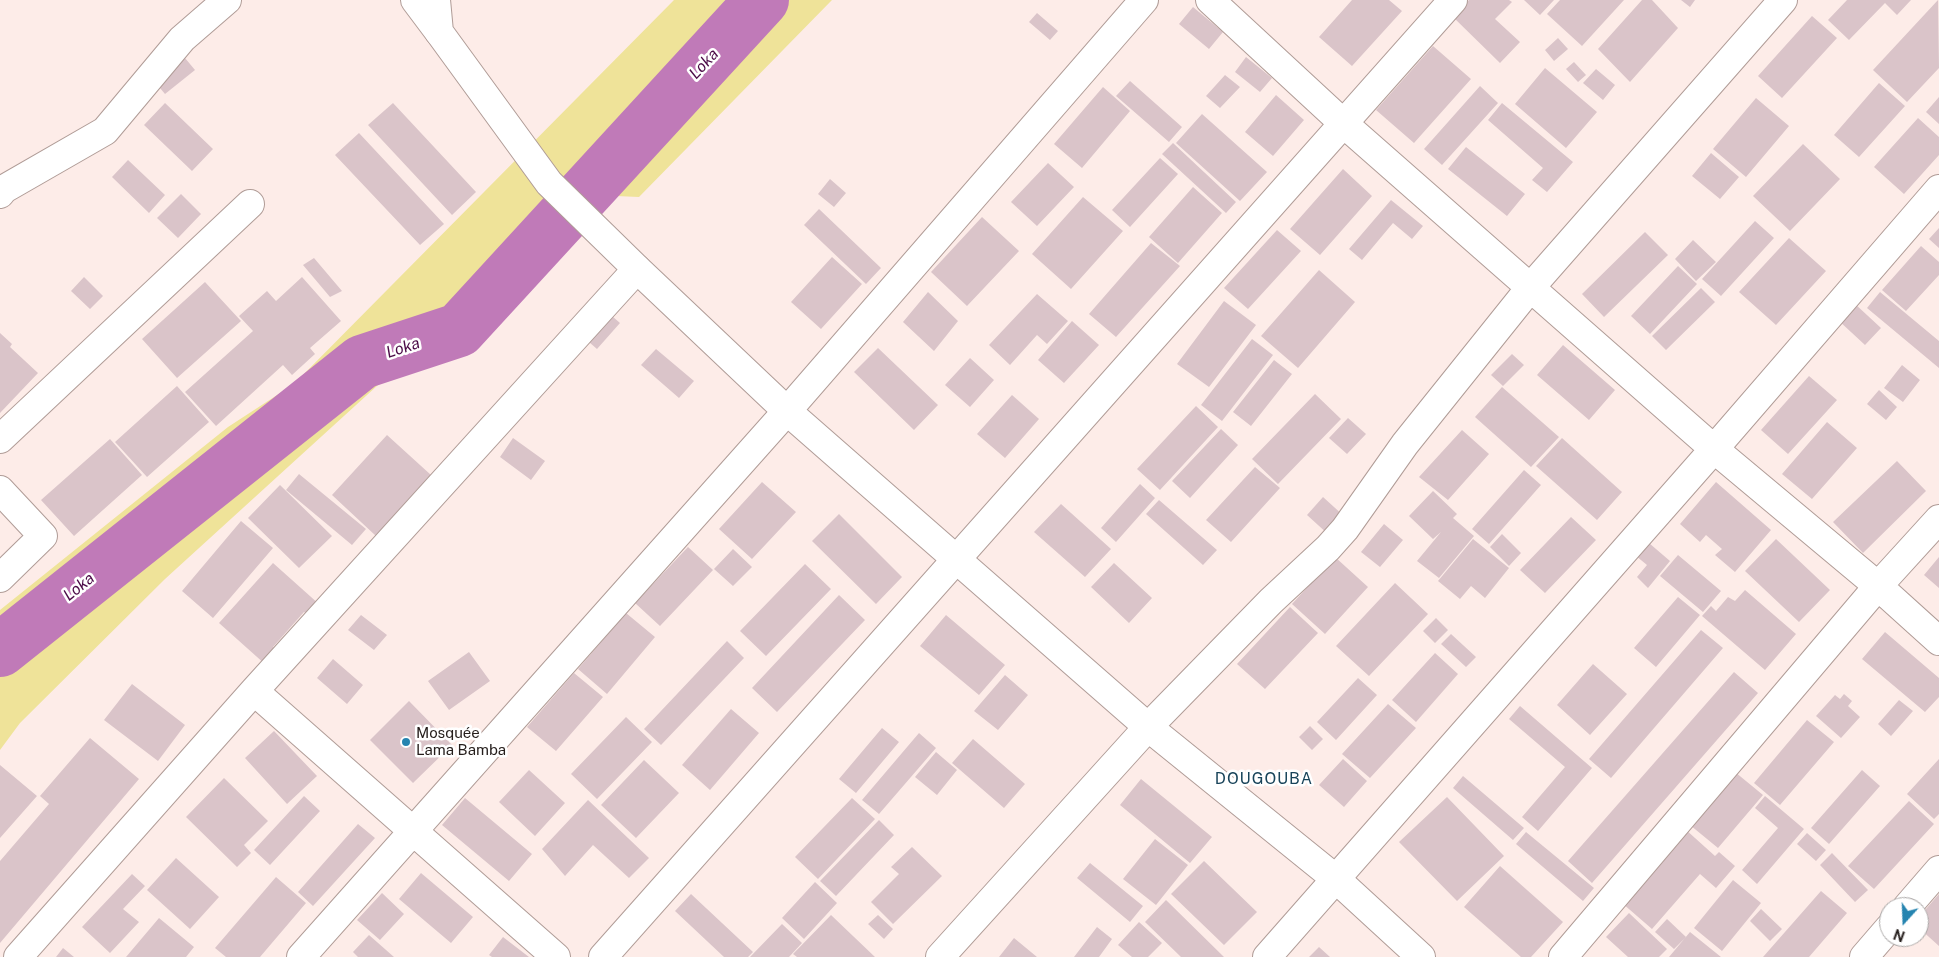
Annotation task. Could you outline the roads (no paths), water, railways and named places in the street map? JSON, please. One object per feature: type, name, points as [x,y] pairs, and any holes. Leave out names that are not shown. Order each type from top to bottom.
[{"type":"street","points":[[0,194],[4,189],[105,131],[182,40],[227,0]]},
{"type":"street","points":[[415,0],[550,183],[786,411],[1148,727],[1336,879],[1421,957]]},
{"type":"street","points":[[436,0],[439,32]]},
{"type":"street","points":[[302,957],[786,411],[1144,0]]},
{"type":"street","points":[[1210,0],[1343,123],[1530,288],[1714,449],[1878,586],[1939,641]]},
{"type":"street","points":[[603,957],[1453,0]]},
{"type":"street","points":[[940,957],[1148,727],[1340,535],[1405,444],[1530,288],[1783,0]]},
{"type":"street","points":[[1266,957],[1714,449],[1939,189]]},
{"type":"street","points":[[0,440],[250,204]]},
{"type":"street","points":[[18,957],[254,691],[638,270]]},
{"type":"street","points":[[0,490],[43,536],[0,578]]},
{"type":"street","points":[[1563,957],[1878,586],[1939,519]]},
{"type":"street","points":[[254,691],[556,957]]},
{"type":"street","points":[[1916,897],[1939,870]]},
{"type":"street","points":[[1864,957],[1879,940]]},
{"type":"waterway","name":"Loka","points":[[0,650],[362,362],[459,330],[762,0]]},
{"type":"place","name":"Mosquée Lama Bamba","points":[[406,742]]},
{"type":"district","name":"DOUGOUBA","points":[[1264,779]]}]
